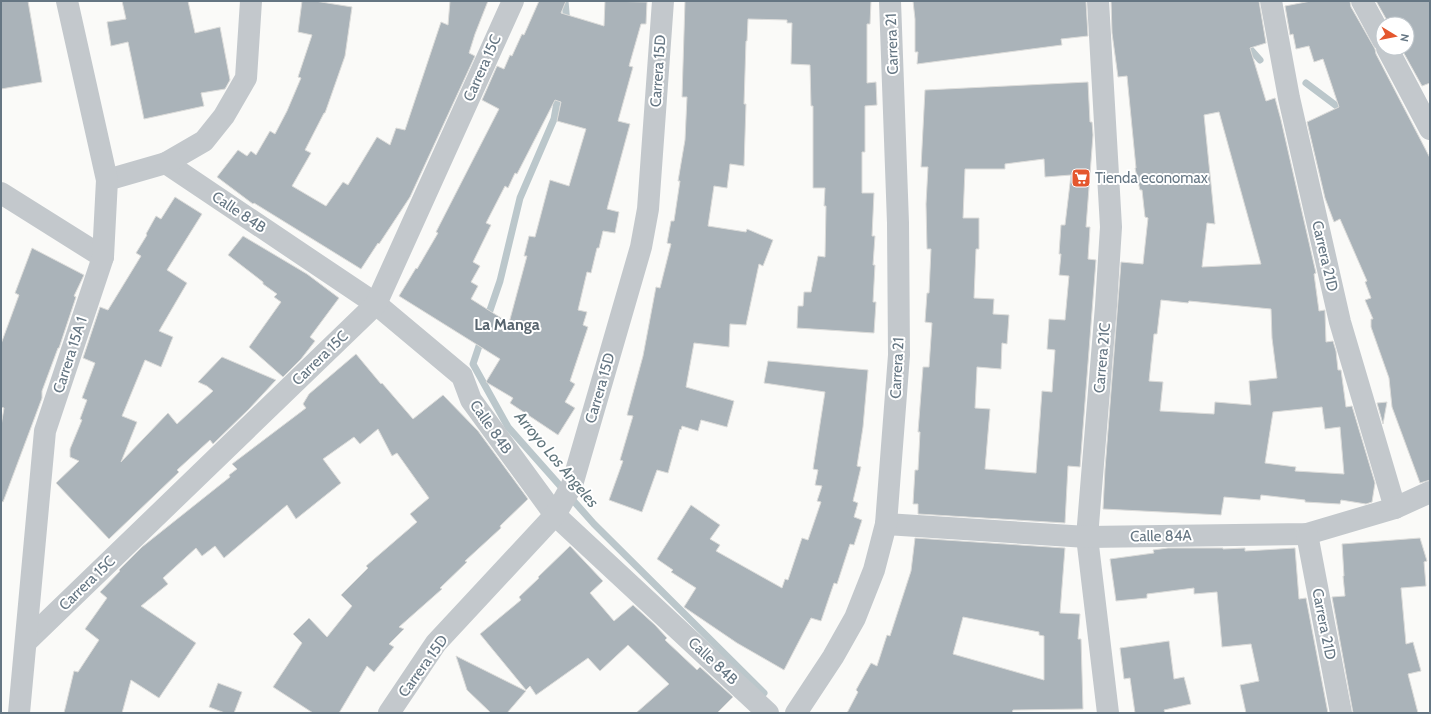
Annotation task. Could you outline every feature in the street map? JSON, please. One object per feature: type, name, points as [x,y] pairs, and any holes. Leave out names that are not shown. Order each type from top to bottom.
[{"type":"street","name":"Carrera 15A 1","points":[[19,713],[45,431],[103,257],[108,180],[67,1]]},
{"type":"street","points":[[108,180],[166,163],[204,141],[224,116],[246,78],[251,1]]},
{"type":"street","name":"Carrera 15C","points":[[26,642],[376,304],[513,1]]},
{"type":"street","name":"Carrera 15D","points":[[389,713],[436,643],[564,500],[641,247],[648,208],[663,1]]},
{"type":"street","name":"Carrera 21","points":[[796,713],[833,657],[855,618],[874,570],[886,524],[899,355],[898,223],[890,1]]},
{"type":"street","name":"Carrera 21C","points":[[1098,1],[1111,227],[1088,537],[1108,713]]},
{"type":"street","name":"Carrera 21D","points":[[1271,1],[1289,98],[1340,322],[1396,508]]},
{"type":"street","points":[[1362,1],[1375,25]]},
{"type":"street","points":[[1391,56],[1430,129]]},
{"type":"street","name":"Calle 84B","points":[[166,163],[376,304],[462,376],[471,400],[564,500],[768,713]]},
{"type":"street","points":[[1,193],[103,257]]},
{"type":"street","name":"Calle 84A","points":[[886,524],[1088,537],[1307,534],[1396,508],[1430,492]]},
{"type":"street","name":"Carrera 21D","points":[[1307,534],[1341,713]]},
{"type":"building","points":[[1,1],[28,1],[42,82],[1,89]]},
{"type":"building","points":[[122,1],[188,1],[195,33],[220,27],[230,80],[225,89],[201,93],[204,106],[144,119],[128,42],[111,46],[107,22],[126,19]]},
{"type":"building","points":[[302,1],[315,1],[352,7],[345,56],[325,113],[305,150],[311,153],[292,186],[326,206],[343,182],[348,185],[377,137],[390,145],[396,128],[405,130],[441,22],[448,25],[450,1],[488,1],[469,53],[475,56],[410,197],[361,269],[254,203],[253,204],[217,177],[238,150],[247,156],[251,151],[256,155],[270,131],[275,134],[287,111],[301,78],[298,77],[312,35],[298,32]]},
{"type":"building","points":[[539,1],[566,1],[561,13],[604,26],[605,1],[647,2],[646,24],[641,24],[629,66],[633,67],[618,121],[630,124],[607,209],[619,212],[615,233],[603,231],[591,273],[587,272],[578,310],[587,312],[583,325],[588,327],[570,381],[575,384],[565,402],[575,408],[558,435],[510,403],[513,398],[486,382],[500,359],[399,296],[438,233],[436,232],[499,109],[482,100],[497,66],[504,69],[522,34],[524,35]],"holes":[[[555,100],[561,102],[557,121],[586,129],[569,186],[550,180],[535,237],[529,236],[524,256],[527,256],[509,323],[471,299],[478,286],[471,282],[480,266],[473,262],[491,225],[486,223],[505,186],[508,188],[515,173],[517,174]]]},
{"type":"building","points":[[685,1],[871,1],[870,24],[867,24],[867,83],[876,82],[877,105],[865,106],[865,152],[862,152],[862,193],[874,193],[872,236],[875,236],[873,265],[875,265],[873,302],[876,302],[874,333],[797,328],[798,306],[803,306],[804,292],[811,292],[818,256],[825,257],[825,188],[813,188],[813,106],[811,106],[810,65],[791,64],[792,23],[787,23],[787,20],[748,19],[744,104],[746,104],[744,166],[730,164],[727,188],[714,186],[708,226],[746,232],[747,229],[773,240],[763,266],[759,264],[746,325],[730,324],[729,347],[694,343],[686,387],[734,401],[727,427],[701,420],[698,431],[682,426],[668,473],[657,470],[642,512],[609,500],[623,461],[620,460],[633,416],[627,415],[643,356],[656,287],[660,288],[671,244],[667,243],[671,221],[674,221],[680,181],[678,181],[685,140],[687,97],[682,97]]},
{"type":"building","points":[[913,1],[1086,1],[1088,36],[1061,39],[1062,45],[917,64],[918,52],[915,52],[915,19]]},
{"type":"building","points":[[1111,1],[1259,1],[1266,43],[1250,48],[1266,101],[1275,98],[1281,120],[1316,273],[1314,274],[1319,311],[1325,310],[1326,342],[1333,341],[1336,351],[1338,370],[1341,370],[1346,407],[1352,406],[1375,483],[1372,502],[1366,504],[1341,500],[1340,504],[1305,502],[1305,500],[1261,495],[1260,500],[1224,497],[1221,515],[1103,509],[1121,262],[1143,264],[1148,218],[1145,217],[1142,190],[1140,190],[1135,168],[1127,76],[1118,77],[1112,33]],"holes":[[[1219,112],[1261,264],[1202,267],[1207,223],[1215,224],[1204,115]],[[1161,300],[1188,303],[1189,301],[1271,309],[1272,338],[1277,378],[1249,381],[1251,405],[1215,402],[1214,414],[1160,411],[1163,382],[1149,381],[1154,334],[1157,334]],[[1322,407],[1325,429],[1340,427],[1344,474],[1295,471],[1296,467],[1265,463],[1273,412]]]},
{"type":"building","points":[[1311,1],[1350,1],[1351,7],[1375,49],[1375,56],[1377,56],[1430,158],[1430,480],[1420,483],[1392,407],[1389,378],[1371,327],[1371,319],[1373,319],[1365,300],[1371,298],[1365,282],[1367,281],[1340,219],[1334,222],[1325,198],[1307,122],[1339,107],[1323,59],[1314,62],[1309,46],[1296,49],[1293,34],[1290,35],[1285,6]]},
{"type":"building","points":[[1376,1],[1430,1],[1430,83],[1422,86],[1405,56],[1415,56],[1415,16],[1384,16]]},
{"type":"building","points":[[1088,82],[1090,122],[1092,122],[1093,135],[1086,227],[1090,227],[1088,259],[1096,260],[1080,467],[1068,466],[1065,523],[918,514],[918,504],[913,504],[915,470],[918,470],[920,432],[918,432],[923,367],[929,367],[932,323],[925,322],[927,293],[929,293],[931,249],[927,249],[926,204],[928,167],[921,167],[925,90]],"holes":[[[1044,159],[1045,177],[1071,175],[1065,225],[1061,225],[1059,254],[1061,254],[1059,275],[1069,276],[1065,320],[1049,319],[1047,349],[1055,350],[1052,392],[1042,391],[1036,473],[985,469],[990,409],[975,408],[977,367],[1001,369],[1002,343],[1007,344],[1009,315],[993,314],[994,299],[974,298],[976,249],[979,249],[979,218],[963,218],[965,169],[1005,169],[1005,164]]]},
{"type":"building","points":[[175,197],[202,214],[167,270],[187,283],[159,331],[173,337],[161,367],[145,360],[122,416],[137,422],[121,462],[168,413],[177,424],[213,391],[207,386],[198,382],[222,357],[276,380],[213,444],[210,440],[177,470],[179,472],[109,539],[56,483],[79,461],[70,457],[70,449],[82,420],[80,419],[87,400],[82,398],[95,363],[83,358],[100,307],[108,310],[141,256],[136,253],[156,216],[161,219]]},
{"type":"building","points":[[243,236],[307,274],[339,298],[310,337],[315,341],[301,359],[283,377],[249,347],[281,302],[274,297],[277,294],[228,255]]},
{"type":"building","points":[[32,248],[84,275],[74,296],[76,297],[59,348],[42,391],[42,398],[3,502],[1,501],[1,426],[4,408],[1,407],[1,344],[19,295],[15,293]]},
{"type":"building","points":[[356,354],[413,419],[443,395],[478,431],[528,499],[500,526],[501,528],[465,561],[467,562],[440,588],[442,589],[399,627],[404,629],[389,644],[394,647],[374,672],[367,666],[339,713],[313,713],[273,687],[302,643],[293,634],[309,618],[327,637],[352,606],[341,595],[368,568],[366,566],[417,522],[410,514],[429,498],[397,453],[392,456],[378,429],[360,444],[354,437],[323,459],[341,483],[296,519],[287,505],[224,558],[215,546],[202,556],[196,548],[163,578],[168,584],[141,606],[196,643],[159,698],[131,680],[122,713],[64,713],[74,671],[78,672],[99,640],[85,629],[107,598],[100,592],[142,547],[230,477],[229,475],[237,469],[232,464],[306,408],[303,404],[309,394]]},
{"type":"building","points":[[768,361],[868,370],[863,427],[857,466],[861,467],[853,501],[858,503],[854,517],[862,520],[854,545],[850,544],[837,584],[834,583],[821,621],[811,618],[784,670],[737,643],[684,607],[696,588],[671,572],[673,570],[657,559],[691,505],[720,525],[710,539],[720,545],[716,551],[782,588],[785,579],[788,580],[802,538],[808,540],[821,502],[817,501],[822,486],[815,485],[818,470],[813,469],[825,392],[764,383]]},
{"type":"building","points":[[1387,402],[1383,424],[1377,403]]},
{"type":"building","points":[[915,538],[1065,548],[1060,613],[1080,614],[1078,639],[1081,639],[1083,709],[1013,710],[1012,713],[847,713],[858,692],[856,690],[871,663],[877,666],[887,635],[890,636],[911,571]],"holes":[[[963,617],[1039,632],[1039,635],[1044,636],[1044,680],[953,654]]]},
{"type":"building","points":[[1420,538],[1427,561],[1424,562],[1426,586],[1401,588],[1406,644],[1413,642],[1421,671],[1408,674],[1418,713],[1353,713],[1332,597],[1345,596],[1342,544]]},
{"type":"building","points":[[570,546],[603,581],[590,593],[614,621],[633,605],[667,638],[665,640],[697,670],[700,667],[733,697],[717,713],[636,713],[669,684],[628,645],[600,671],[588,658],[536,695],[530,686],[526,690],[480,634],[521,600],[519,597]]},
{"type":"building","points":[[1168,548],[1245,548],[1245,551],[1295,548],[1299,599],[1306,598],[1328,713],[1246,713],[1240,685],[1259,681],[1251,644],[1222,647],[1217,592],[1194,594],[1194,588],[1147,594],[1147,598],[1116,601],[1110,559],[1154,553],[1153,550]]},
{"type":"building","points":[[1169,641],[1174,679],[1184,677],[1191,704],[1164,710],[1165,713],[1135,713],[1130,678],[1124,679],[1120,648]]},
{"type":"building","points":[[456,656],[526,691],[507,713],[491,713],[467,690]]},
{"type":"building","points":[[218,683],[242,692],[234,713],[225,713],[209,707]]},
{"type":"waterway","name":"Arroyo Los Angeles","points":[[565,1],[567,24]]},
{"type":"waterway","points":[[1244,42],[1260,60]]},
{"type":"waterway","points":[[1306,83],[1346,113]]},
{"type":"waterway","name":"Arroyo Los Angeles","points":[[487,319],[500,281],[520,198],[554,119],[559,91]]},
{"type":"waterway","name":"Arroyo Los Angeles","points":[[482,337],[473,364],[508,427],[594,524],[764,693]]},
{"type":"place","name":"Tienda economax","points":[[1081,178]]},
{"type":"district","name":"La Manga","points":[[507,324]]}]
